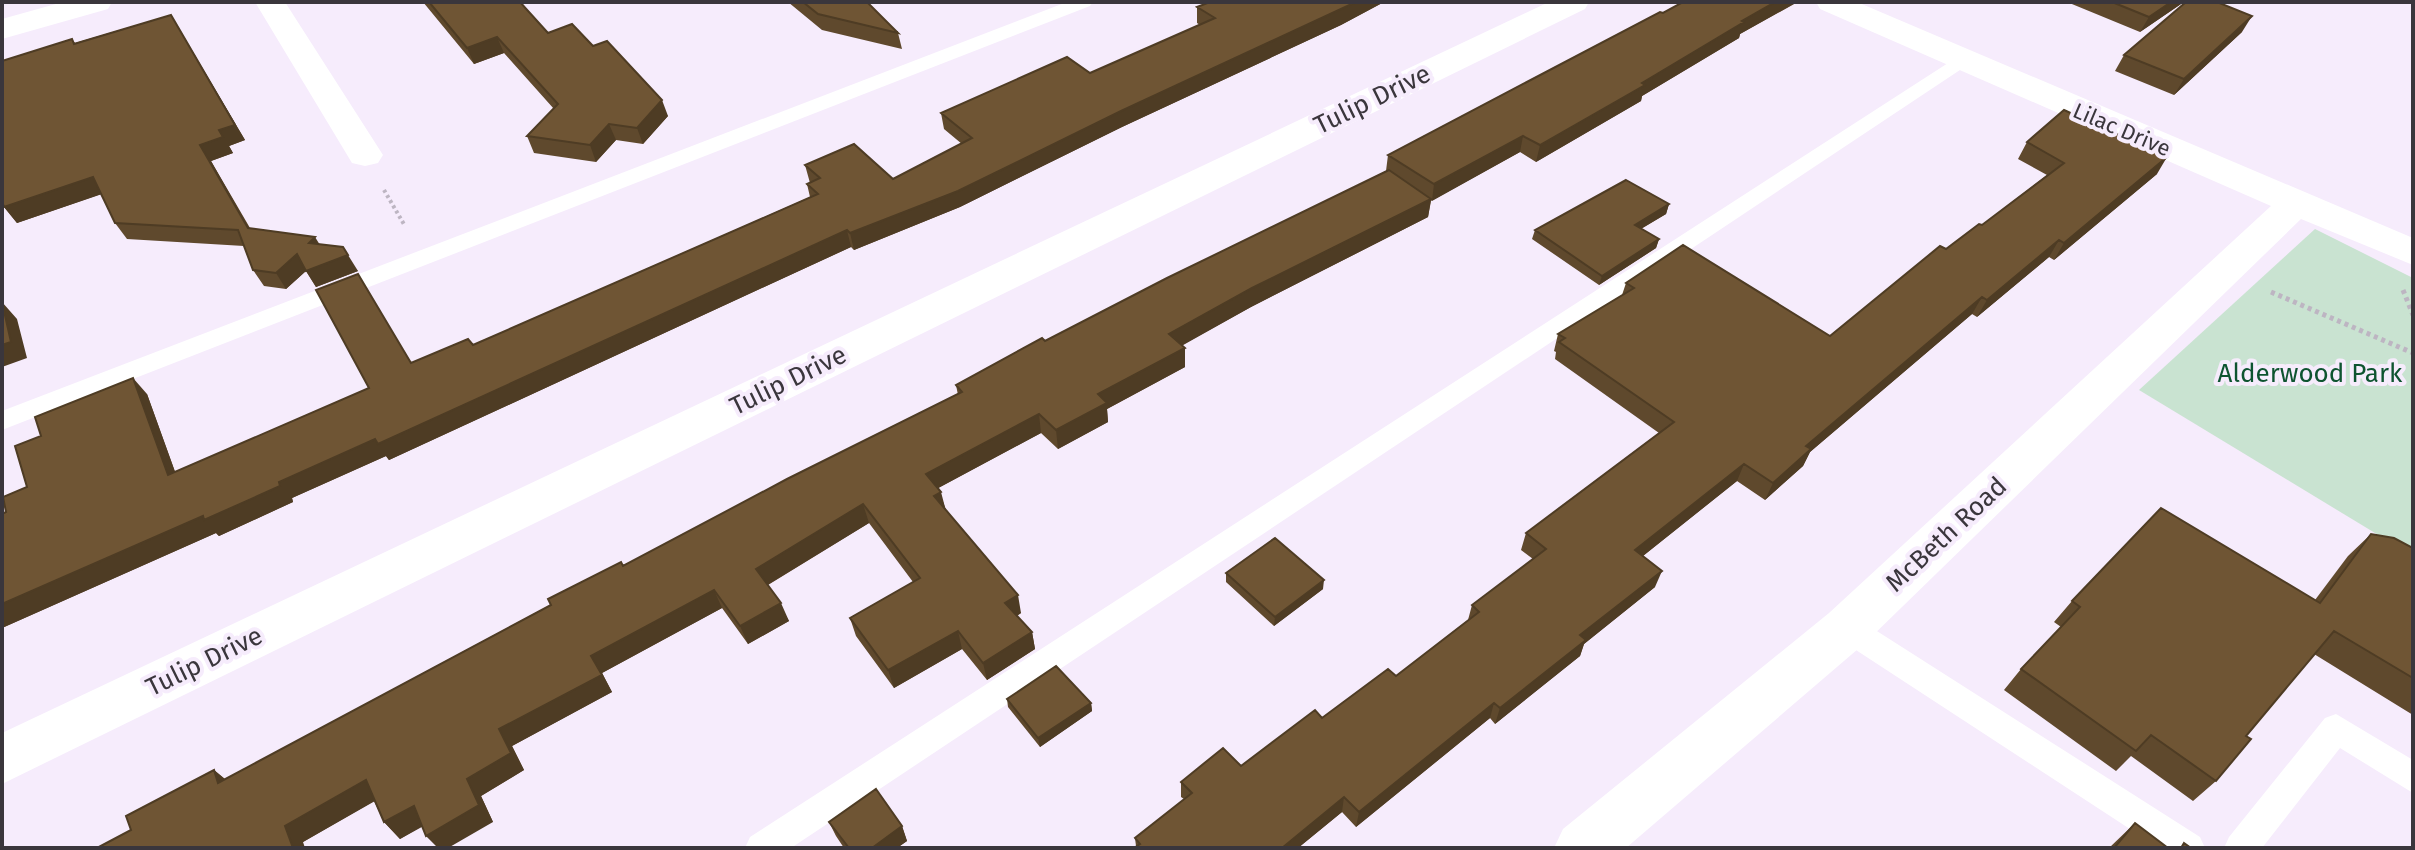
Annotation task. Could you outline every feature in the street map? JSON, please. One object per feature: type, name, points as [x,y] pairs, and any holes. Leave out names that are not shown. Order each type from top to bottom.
[{"type":"street","points":[[2,29],[97,2]]},
{"type":"street","points":[[270,2],[372,169]]},
{"type":"street","name":"Tulip Drive","points":[[2,759],[1574,2]]},
{"type":"street","name":"Lilac Drive","points":[[1831,2],[2413,253]]},
{"type":"street","name":"McBeth Road","points":[[1583,848],[1847,628],[2296,203]]},
{"type":"lane","points":[[2,421],[1084,2]]},
{"type":"lane","points":[[762,848],[1962,60]]},
{"type":"lane","points":[[1847,628],[2188,848]]},
{"type":"lane","points":[[2241,848],[2336,728],[2413,778]]},
{"type":"path","points":[[372,169],[410,233]]},
{"type":"path","points":[[2271,292],[2413,353]]},
{"type":"green space","name":"Alderwood Park","points":[[2315,229],[2413,278],[2413,556],[2139,390]]},
{"type":"building","points":[[429,2],[520,2],[548,33],[572,24],[593,46],[607,41],[662,100],[637,128],[609,124],[590,145],[527,136],[558,104],[497,37],[467,48]]},
{"type":"building","points":[[803,2],[867,2],[898,33],[818,14]]},
{"type":"building","points":[[1210,2],[1356,2],[958,191],[850,233],[847,230],[378,444],[375,439],[204,520],[203,516],[2,604],[2,514],[6,512],[3,497],[27,487],[15,446],[41,436],[35,417],[133,378],[168,475],[369,388],[316,290],[358,274],[411,363],[468,339],[473,345],[818,194],[807,184],[820,178],[805,165],[854,144],[893,179],[972,138],[941,113],[1067,57],[1090,73],[1215,18],[1197,7]]},
{"type":"building","points":[[1683,2],[1775,2],[1642,83],[1645,85],[1540,145],[1523,136],[1434,184],[1388,155],[1660,12]]},
{"type":"building","points":[[2112,2],[2171,2],[2149,17]]},
{"type":"building","points":[[2186,2],[2217,2],[2252,16],[2184,79],[2124,55]]},
{"type":"building","points":[[171,15],[235,125],[219,130],[223,137],[200,145],[248,228],[315,237],[309,243],[343,247],[348,255],[306,271],[297,254],[276,273],[253,270],[238,230],[115,223],[93,177],[4,207],[2,61],[72,39],[74,44]]},
{"type":"building","points":[[2064,110],[2167,157],[2064,243],[2059,240],[1987,300],[1982,297],[1806,446],[1811,449],[1773,483],[1744,464],[1635,550],[1662,571],[1580,635],[1586,640],[1500,708],[1494,703],[1359,812],[1344,797],[1282,848],[1134,848],[1140,844],[1135,838],[1192,793],[1181,782],[1223,748],[1241,766],[1315,710],[1322,718],[1388,669],[1396,676],[1479,612],[1472,605],[1546,549],[1526,533],[1674,422],[1559,342],[1565,338],[1558,334],[1634,288],[1626,283],[1683,245],[1830,336],[1940,246],[1946,249],[1979,224],[1982,225],[2064,163],[2027,142]]},
{"type":"building","points":[[1389,170],[1431,199],[1252,288],[1169,334],[1185,348],[1098,394],[1107,403],[1056,430],[1039,414],[926,474],[941,492],[934,496],[1018,595],[1005,603],[1032,632],[983,663],[958,631],[888,670],[850,618],[920,578],[863,504],[756,569],[781,603],[740,626],[714,590],[591,656],[602,675],[499,729],[511,753],[467,779],[479,805],[426,836],[414,806],[384,822],[366,780],[285,826],[293,848],[97,848],[131,830],[126,816],[214,770],[218,783],[551,605],[548,599],[621,562],[623,566],[787,479],[962,392],[956,385],[1042,338],[1045,341]]},
{"type":"building","points":[[1626,180],[1669,204],[1635,225],[1659,239],[1602,276],[1535,230]]},
{"type":"building","points":[[2,302],[11,342],[2,345]]},
{"type":"building","points":[[2161,508],[2320,603],[2371,534],[2394,538],[2413,548],[2413,678],[2334,631],[2246,736],[2251,739],[2216,781],[2151,735],[2136,751],[2021,669],[2080,607],[2072,601]]},
{"type":"building","points":[[1275,538],[1324,580],[1275,617],[1226,573]]},
{"type":"building","points":[[1056,666],[1091,703],[1038,738],[1007,699]]},
{"type":"building","points":[[876,789],[902,826],[872,848],[849,848],[829,822]]},
{"type":"building","points":[[2135,823],[2168,848],[2114,848]]}]
